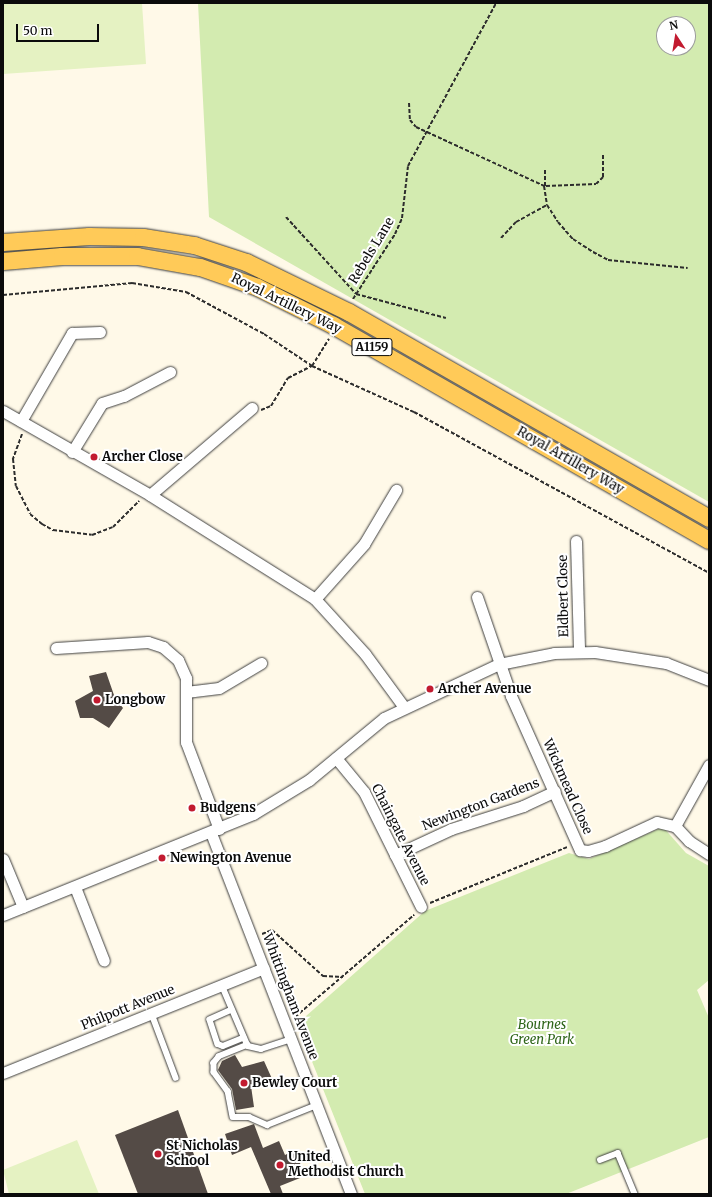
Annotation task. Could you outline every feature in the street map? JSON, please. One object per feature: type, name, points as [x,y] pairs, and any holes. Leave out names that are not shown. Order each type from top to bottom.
[{"type":"main road","name":"Royal Artillery Way","points":[[3,242],[89,236],[143,237],[194,245],[246,262],[349,312],[709,518]]},
{"type":"main road","name":"Royal Artillery Way","points":[[3,261],[62,256],[137,256],[200,267],[257,287],[333,325],[709,540]]},
{"type":"street","points":[[24,422],[72,333],[100,332]]},
{"type":"street","points":[[72,452],[102,403],[124,396],[170,372]]},
{"type":"street","points":[[147,493],[252,408]]},
{"type":"street","points":[[3,411],[24,422],[72,452],[147,493],[315,599],[365,654],[404,707]]},
{"type":"street","points":[[315,599],[362,548],[396,490]]},
{"type":"street","name":"Eldbert Close","points":[[576,541],[579,651]]},
{"type":"street","name":"Wickmead Close","points":[[477,597],[499,664],[580,850],[588,851],[657,822],[675,826]]},
{"type":"street","name":"Whittingham Avenue","points":[[56,648],[135,641],[155,644],[178,660],[186,678],[186,742],[252,938],[292,1038],[351,1194]]},
{"type":"street","points":[[3,915],[215,831],[280,799],[404,707],[499,664],[579,651],[666,663],[709,680]]},
{"type":"street","points":[[186,692],[220,688],[261,663]]},
{"type":"street","name":"Chaingate Avenue","points":[[336,758],[364,792],[421,907]]},
{"type":"street","points":[[709,765],[675,826],[689,842],[709,854]]},
{"type":"street","name":"Newington Gardens","points":[[395,855],[451,829],[523,806],[555,791]]},
{"type":"street","points":[[3,860],[23,907]]},
{"type":"street","points":[[75,887],[104,961]]},
{"type":"street","name":"Philpott Avenue","points":[[3,1073],[264,968]]},
{"type":"lane","points":[[222,985],[243,1038],[248,1045],[261,1049],[292,1038]]},
{"type":"lane","points":[[232,1010],[210,1020],[218,1044],[223,1046],[243,1038]]},
{"type":"lane","points":[[152,1014],[176,1078]]},
{"type":"lane","points":[[248,1045],[219,1057],[214,1063],[214,1072],[228,1091],[233,1117],[249,1117],[267,1125],[317,1105]]},
{"type":"lane","points":[[600,1160],[618,1153],[635,1194]]},
{"type":"path","name":"Rebels Lane","points":[[356,294],[402,218],[408,166],[496,3]]},
{"type":"path","points":[[409,103],[412,125],[545,186],[596,184],[603,178],[603,153]]},
{"type":"path","points":[[546,169],[545,186],[547,205],[573,239],[602,258],[688,268]]},
{"type":"path","points":[[501,238],[516,222],[547,205]]},
{"type":"path","points":[[286,217],[356,294],[446,318]]},
{"type":"path","points":[[3,295],[132,283],[160,285],[186,292],[264,334],[312,366],[414,412],[709,573]]},
{"type":"path","points":[[252,408],[266,411],[288,378],[312,366],[330,338]]},
{"type":"path","points":[[24,422],[13,459],[14,474],[21,499],[42,524],[53,530],[92,535],[118,523],[147,493]]},
{"type":"path","points":[[286,1024],[343,977],[421,907],[577,843]]},
{"type":"path","points":[[252,938],[272,930],[323,976],[343,977]]},
{"type":"green space","points":[[3,3],[142,3],[146,64],[3,74]]},
{"type":"green space","points":[[198,3],[709,3],[709,502],[209,217]]},
{"type":"green space","name":"Bournes Green Park","points":[[663,827],[686,853],[709,866],[709,980],[697,990],[709,1018],[709,1137],[566,1194],[365,1194],[297,1024],[425,911],[569,853],[589,859]]},
{"type":"green space","points":[[77,1140],[99,1194],[9,1194],[3,1170]]},
{"type":"building","name":"Longbow","points":[[106,672],[115,698],[123,708],[109,728],[93,718],[80,718],[75,701],[93,691],[89,676]]},
{"type":"building","name":"Bewley Court","points":[[235,1055],[242,1067],[264,1061],[273,1081],[251,1086],[254,1107],[236,1110],[232,1089],[218,1070],[222,1061]]},
{"type":"building","points":[[178,1110],[208,1194],[138,1194],[115,1135]]},
{"type":"building","name":"United Methodist Church","points":[[254,1124],[263,1148],[279,1141],[285,1155],[295,1150],[305,1176],[280,1186],[283,1194],[271,1194],[251,1147],[232,1155],[225,1134]]},
{"type":"place","name":"Archer Close","points":[[94,457]]},
{"type":"place","name":"Archer Avenue","points":[[430,689]]},
{"type":"place","name":"Longbow","points":[[97,700]]},
{"type":"place","name":"Budgens","points":[[192,808]]},
{"type":"place","name":"Newington Avenue","points":[[162,858]]},
{"type":"place","name":"Bewley Court","points":[[244,1083]]},
{"type":"place","name":"St Nicholas School","points":[[158,1154]]},
{"type":"place","name":"United Methodist Church","points":[[280,1165]]}]
